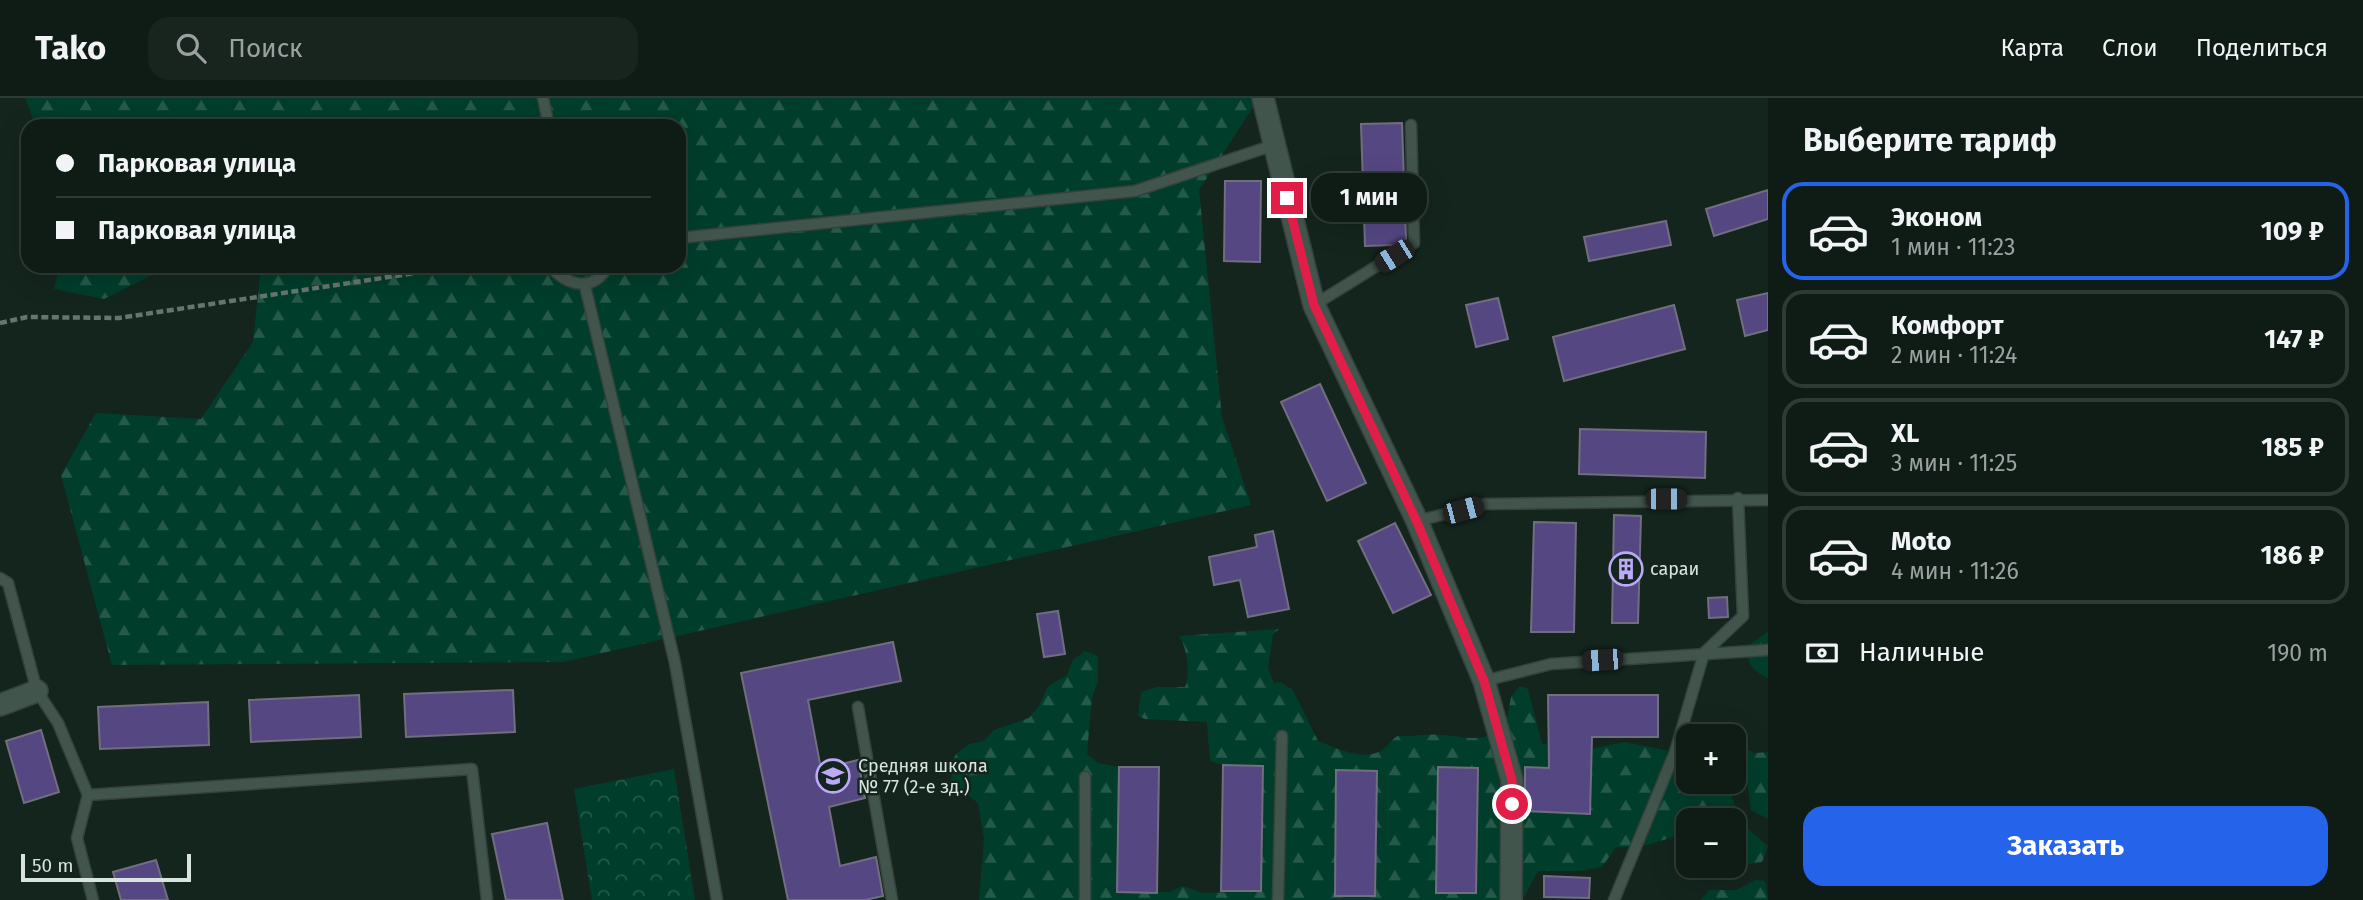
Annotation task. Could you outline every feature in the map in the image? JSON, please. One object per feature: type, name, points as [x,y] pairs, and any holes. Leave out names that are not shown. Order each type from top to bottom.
[{"type":"street","points":[[1263,98],[1314,305],[1417,522],[1484,681],[1512,780],[1511,900]]},
{"type":"street","points":[[0,705],[37,691]]},
{"type":"lane","points":[[543,98],[548,119]]},
{"type":"lane","points":[[1314,305],[1415,243],[1411,125]]},
{"type":"lane","points":[[686,237],[1135,191],[1274,145]]},
{"type":"lane","points":[[559,273],[571,283],[585,286],[597,280],[602,273]]},
{"type":"lane","points":[[585,286],[675,663],[718,900]]},
{"type":"lane","points":[[1614,900],[1675,752],[1704,653],[1743,616],[1738,498]]},
{"type":"lane","points":[[1417,522],[1485,504],[1738,498],[1768,500]]},
{"type":"lane","points":[[0,578],[8,583],[37,691],[58,723],[88,795],[77,838],[93,900]]},
{"type":"lane","points":[[1484,681],[1551,664],[1768,650]]},
{"type":"lane","points":[[858,707],[892,900]]},
{"type":"lane","points":[[1278,900],[1282,736]]},
{"type":"lane","points":[[88,795],[472,769],[488,900]]},
{"type":"lane","points":[[1085,778],[1085,900]]},
{"type":"path","points":[[0,323],[27,317],[119,318],[415,273]]},
{"type":"green space","points":[[25,98],[1259,98],[1199,190],[1222,417],[1251,505],[563,662],[112,665],[61,475],[96,413],[201,419],[253,342],[260,273],[686,273],[686,119],[33,119]]},
{"type":"green space","points":[[58,273],[168,273],[152,275],[104,299],[54,289]]},
{"type":"green space","points":[[1279,629],[1273,634],[1268,668],[1274,683],[1280,682],[1293,690],[1318,741],[1350,753],[1375,753],[1398,736],[1432,734],[1478,738],[1493,733],[1507,719],[1511,697],[1520,686],[1528,689],[1542,744],[1587,750],[1624,742],[1675,752],[1676,794],[1730,794],[1736,808],[1676,808],[1676,836],[1640,847],[1616,847],[1602,867],[1580,871],[1538,871],[1522,900],[979,900],[984,839],[978,803],[951,782],[953,759],[969,744],[984,741],[994,730],[1029,718],[1039,706],[1048,686],[1067,675],[1073,660],[1085,651],[1098,656],[1098,682],[1092,697],[1087,754],[1098,763],[1119,767],[1117,892],[1170,892],[1182,886],[1203,893],[1261,891],[1263,766],[1223,765],[1210,761],[1207,722],[1145,719],[1138,716],[1141,692],[1156,687],[1185,687],[1188,676],[1187,662],[1179,636]]},
{"type":"green space","points":[[1768,632],[1768,678],[1753,668],[1749,655],[1752,643]]},
{"type":"green space","points":[[1746,749],[1755,753],[1768,752],[1768,819],[1751,810]]},
{"type":"green space","points":[[674,769],[695,900],[592,900],[574,789]]},
{"type":"green space","points":[[1746,827],[1768,846],[1762,862],[1748,864]]},
{"type":"green space","points":[[1755,880],[1765,881],[1768,900],[1701,900],[1709,890],[1736,890]]},
{"type":"building","points":[[1402,123],[1406,239],[1396,245],[1365,246],[1361,124]]},
{"type":"building","points":[[1225,181],[1261,181],[1260,262],[1224,261]]},
{"type":"building","points":[[1768,190],[1768,219],[1714,236],[1706,209]]},
{"type":"building","points":[[1666,221],[1671,245],[1589,261],[1584,237]]},
{"type":"building","points":[[1768,293],[1768,330],[1745,336],[1737,300]]},
{"type":"building","points":[[1498,298],[1508,339],[1476,347],[1466,305]]},
{"type":"building","points":[[1674,305],[1685,349],[1564,381],[1553,337]]},
{"type":"building","points":[[1320,384],[1366,483],[1327,501],[1281,402]]},
{"type":"building","points":[[1580,429],[1706,432],[1705,478],[1579,474]]},
{"type":"building","name":"сараи","points":[[1614,515],[1641,516],[1638,623],[1612,623]]},
{"type":"building","points":[[1534,522],[1576,523],[1574,632],[1531,632]]},
{"type":"building","points":[[1395,523],[1431,595],[1393,613],[1358,541]]},
{"type":"building","points":[[1273,531],[1289,609],[1248,617],[1240,580],[1214,585],[1209,557],[1257,547],[1255,535]]},
{"type":"building","points":[[1727,597],[1728,617],[1709,618],[1708,598]]},
{"type":"building","points":[[1058,611],[1065,654],[1044,657],[1037,614]]},
{"type":"building","points":[[893,642],[901,681],[808,700],[821,769],[858,760],[865,798],[829,807],[840,866],[876,857],[883,896],[865,900],[788,900],[741,673]]},
{"type":"building","points":[[513,690],[515,732],[406,737],[404,694]]},
{"type":"building","points":[[359,695],[361,737],[251,742],[249,700]]},
{"type":"building","points":[[1548,695],[1658,695],[1658,737],[1592,737],[1590,814],[1525,811],[1525,767],[1549,768]]},
{"type":"building","points":[[208,702],[209,745],[100,749],[98,707]]},
{"type":"building","points":[[41,730],[59,792],[24,803],[6,741]]},
{"type":"building","points":[[1223,765],[1263,766],[1261,891],[1221,891]]},
{"type":"building","points":[[1119,767],[1159,767],[1157,893],[1117,892]]},
{"type":"building","points":[[1438,767],[1478,768],[1476,893],[1436,893]]},
{"type":"building","points":[[1336,770],[1377,771],[1375,896],[1335,896]]},
{"type":"building","points":[[547,823],[563,900],[506,900],[492,834]]},
{"type":"building","points":[[156,860],[168,900],[121,900],[113,872]]},
{"type":"building","points":[[1544,876],[1590,878],[1589,898],[1544,897]]},
{"type":"place","name":"сараи","points":[[1626,569]]},
{"type":"place","name":"Средняя школа № 77 (2-е зд.)","points":[[833,776]]},
{"type":"route","points":[[1287,198],[1314,305],[1417,522],[1484,681],[1512,780],[1512,804]]}]
